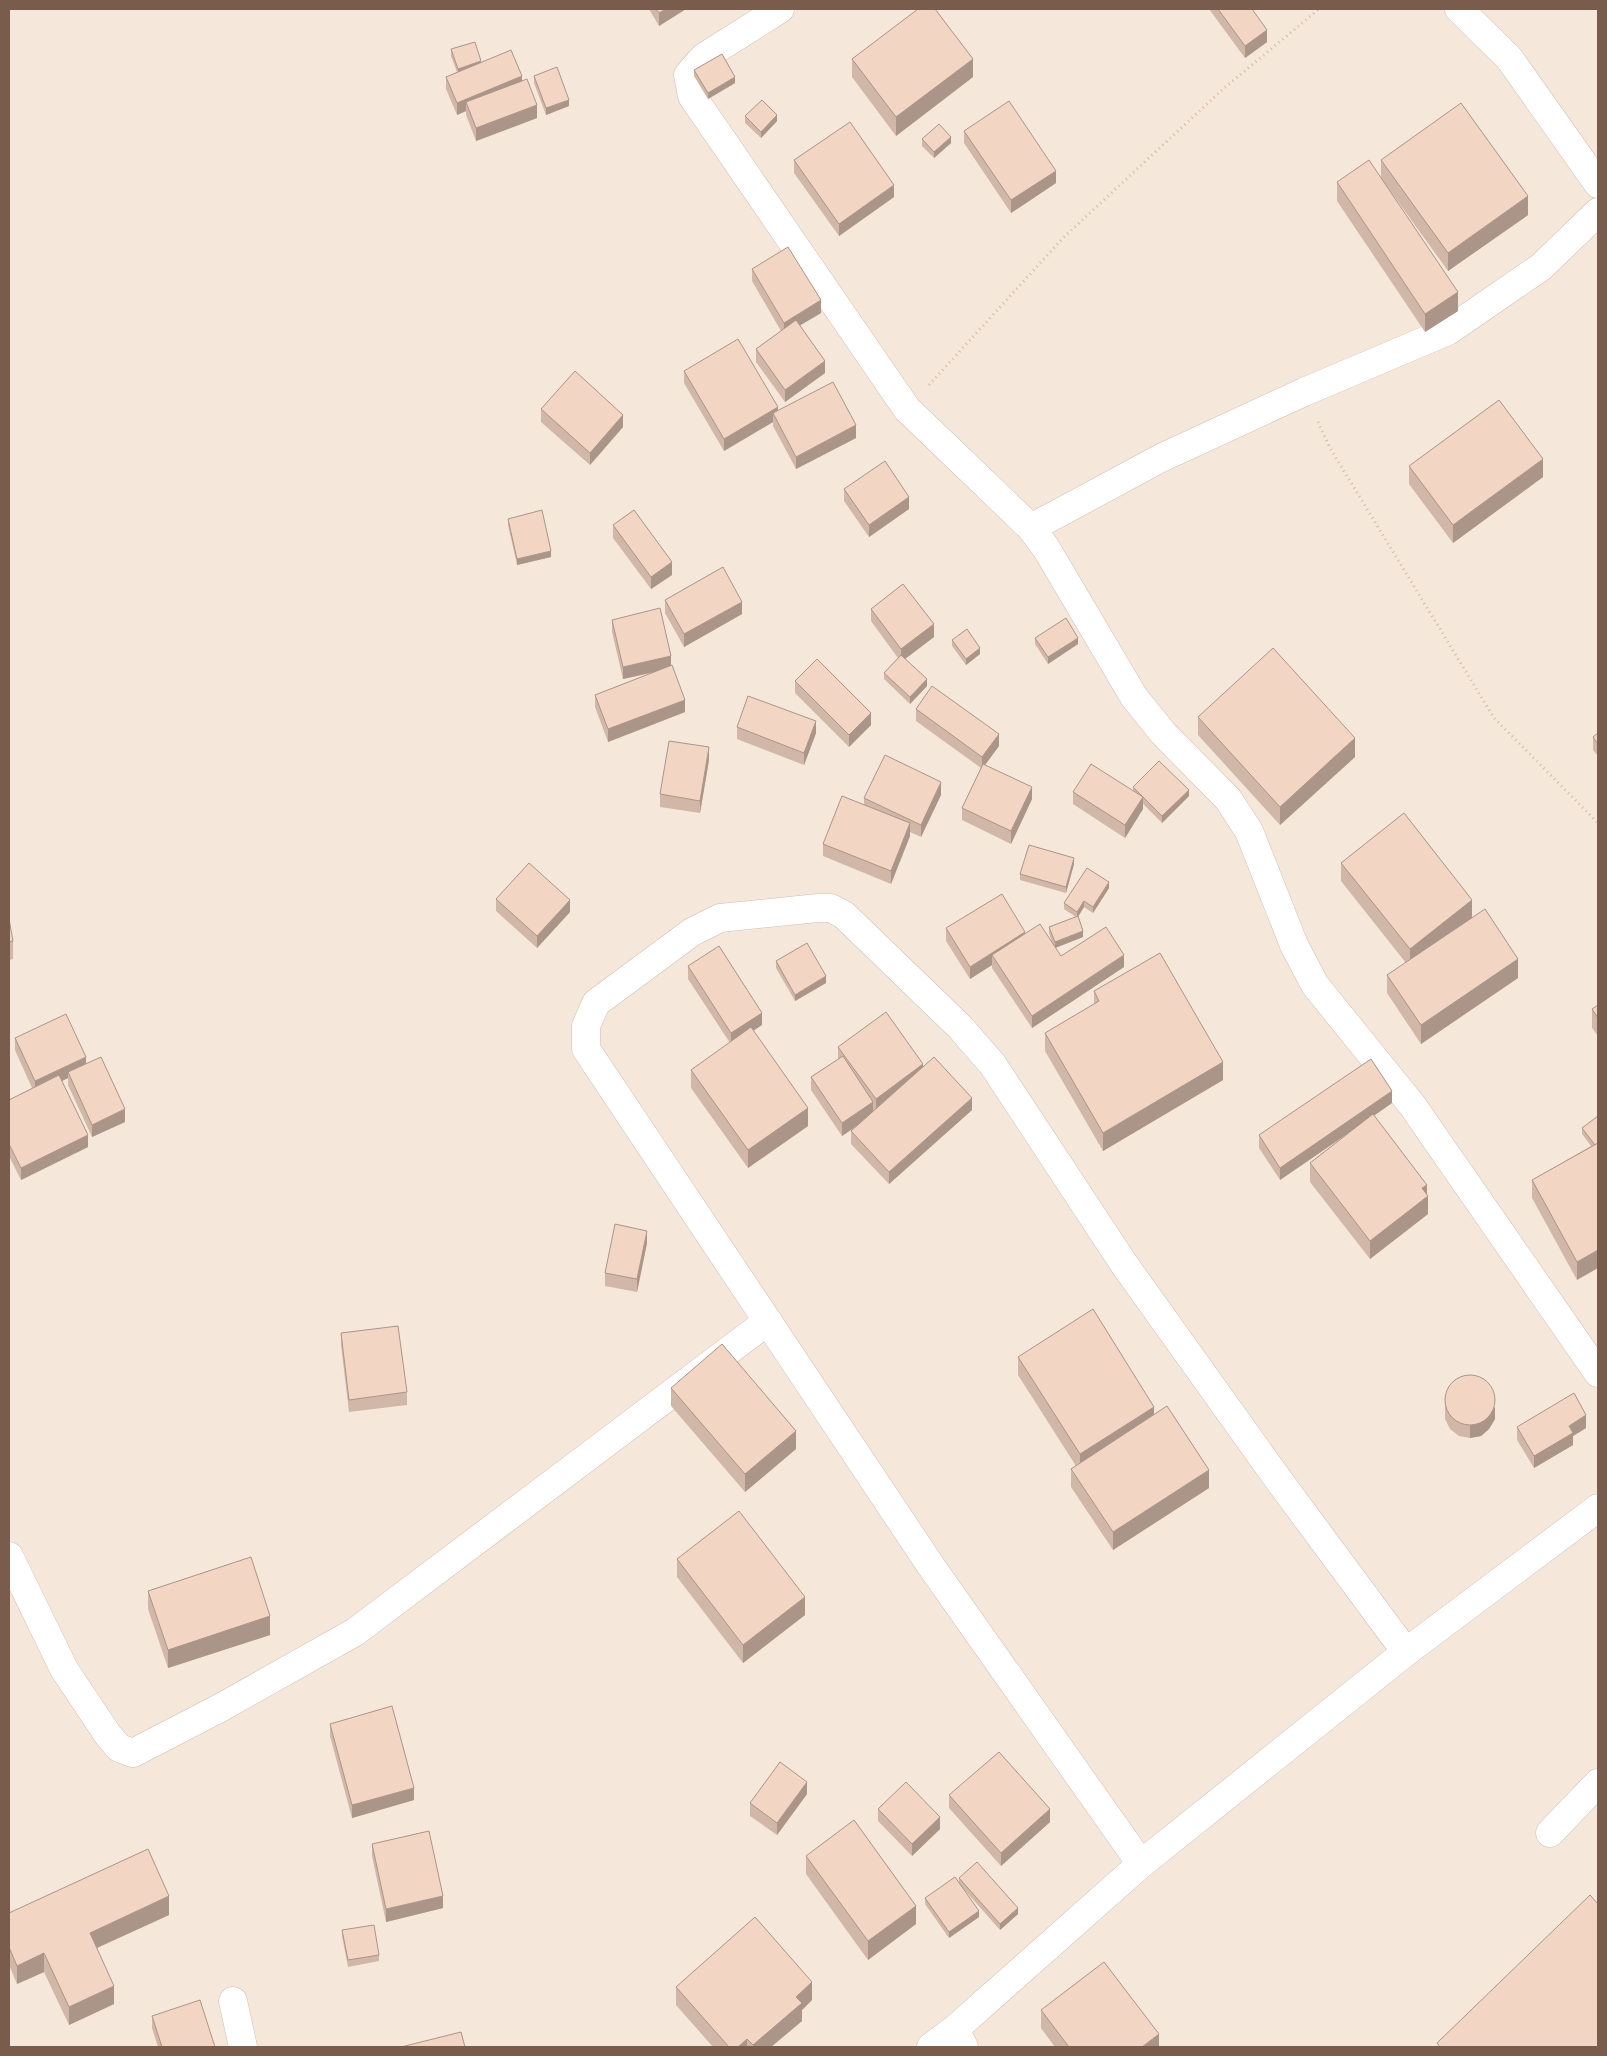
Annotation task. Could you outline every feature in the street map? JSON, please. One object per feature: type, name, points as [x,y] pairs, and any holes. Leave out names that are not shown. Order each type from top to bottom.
[{"type":"street","points":[[780,9],[704,57],[688,75],[692,96],[907,409],[1031,528],[1046,548],[1134,697],[1163,733],[1228,799],[1249,831],[1294,944],[1314,985],[1412,1105],[1598,1373]]},
{"type":"street","points":[[1459,9],[1509,58],[1598,184]]},
{"type":"street","points":[[1031,528],[1161,458],[1304,392],[1448,331],[1541,266],[1598,212]]},
{"type":"street","points":[[1140,1864],[932,1566],[586,1049],[586,1026],[596,1003],[692,932],[720,918],[831,908],[844,914],[960,1027],[993,1065],[1124,1264],[1280,1482],[1406,1652]]},
{"type":"street","points":[[9,1556],[64,1669],[108,1735],[119,1748],[133,1753],[220,1708],[355,1632],[768,1321]]},
{"type":"street","points":[[931,2047],[959,2038],[1140,1864],[1406,1652],[1598,1508]]},
{"type":"street","points":[[1550,1833],[1598,1783]]},
{"type":"street","points":[[233,2001],[243,2047]]},
{"type":"path","points":[[907,409],[1063,238],[1222,90],[1319,9]]},
{"type":"path","points":[[1304,392],[1330,448],[1494,718],[1598,823]]},
{"type":"shaded area","points":[[9,9],[1598,9],[1598,2047],[9,2047]]},
{"type":"building","points":[[656,9],[666,9],[659,13]]},
{"type":"building","points":[[918,9],[935,9],[973,59],[896,117],[852,59]]},
{"type":"building","points":[[1218,9],[1252,9],[1267,30],[1245,46]]},
{"type":"building","points":[[475,42],[481,61],[458,69],[451,49]]},
{"type":"building","points":[[511,50],[522,76],[457,103],[446,77]]},
{"type":"building","points":[[722,54],[735,77],[708,93],[694,70]]},
{"type":"building","points":[[557,67],[569,100],[546,108],[534,76]]},
{"type":"building","points":[[527,79],[537,105],[476,128],[466,102]]},
{"type":"building","points":[[762,100],[777,115],[761,132],[745,116]]},
{"type":"building","points":[[1009,101],[1056,171],[1011,200],[964,131]]},
{"type":"building","points":[[1461,103],[1528,196],[1448,253],[1381,160]]},
{"type":"building","points":[[850,122],[894,185],[839,224],[794,160]]},
{"type":"building","points":[[939,124],[951,137],[934,152],[922,139]]},
{"type":"building","points":[[1369,160],[1458,292],[1425,314],[1337,182]]},
{"type":"building","points":[[788,247],[821,300],[784,323],[752,269]]},
{"type":"building","points":[[796,320],[825,361],[785,390],[756,349]]},
{"type":"building","points":[[738,339],[778,407],[724,439],[684,371]]},
{"type":"building","points":[[575,371],[623,415],[590,453],[541,409]]},
{"type":"building","points":[[833,382],[856,425],[796,457],[773,413]]},
{"type":"building","points":[[1499,400],[1543,459],[1453,525],[1409,466]]},
{"type":"building","points":[[885,461],[909,497],[869,525],[844,489]]},
{"type":"building","points":[[542,510],[551,551],[517,559],[508,519]]},
{"type":"building","points":[[634,510],[672,562],[651,577],[613,525]]},
{"type":"building","points":[[723,567],[742,602],[684,634],[665,600]]},
{"type":"building","points":[[903,584],[934,624],[901,649],[871,609]]},
{"type":"building","points":[[660,608],[671,656],[623,667],[612,620]]},
{"type":"building","points":[[1066,618],[1078,638],[1048,657],[1035,638]]},
{"type":"building","points":[[967,629],[980,648],[966,659],[952,640]]},
{"type":"building","points":[[1273,648],[1355,738],[1280,807],[1198,717]]},
{"type":"building","points":[[901,655],[927,679],[910,697],[884,673]]},
{"type":"building","points":[[817,659],[871,713],[849,735],[795,681]]},
{"type":"building","points":[[672,665],[685,700],[608,729],[595,695]]},
{"type":"building","points":[[932,686],[999,734],[982,757],[916,709]]},
{"type":"building","points":[[748,696],[816,721],[804,753],[737,727]]},
{"type":"building","points":[[1598,733],[1598,744],[1593,737]]},
{"type":"building","points":[[669,741],[709,747],[700,801],[660,794]]},
{"type":"building","points":[[885,755],[941,782],[921,825],[864,798]]},
{"type":"building","points":[[1159,761],[1189,790],[1162,816],[1133,787]]},
{"type":"building","points":[[983,764],[1032,787],[1011,831],[962,808]]},
{"type":"building","points":[[1091,764],[1143,797],[1125,825],[1073,792]]},
{"type":"building","points":[[842,796],[910,823],[891,871],[823,844]]},
{"type":"building","points":[[1404,813],[1472,900],[1410,949],[1341,863]]},
{"type":"building","points":[[1029,845],[1074,858],[1066,887],[1020,874]]},
{"type":"building","points":[[529,863],[570,900],[537,936],[496,899]]},
{"type":"building","points":[[1087,868],[1109,882],[1093,907],[1084,901],[1077,912],[1064,903]]},
{"type":"building","points":[[1002,894],[1025,932],[970,967],[946,928]]},
{"type":"building","points":[[1485,909],[1518,959],[1421,1025],[1387,975]]},
{"type":"building","points":[[1078,916],[1083,931],[1055,942],[1049,927]]},
{"type":"building","points":[[9,919],[13,941],[9,942]]},
{"type":"building","points":[[1040,924],[1061,956],[1106,927],[1124,955],[1032,1016],[992,955]]},
{"type":"building","points":[[807,943],[826,976],[795,995],[776,961]]},
{"type":"building","points":[[719,946],[762,1013],[731,1033],[688,966]]},
{"type":"building","points":[[1160,953],[1223,1062],[1103,1133],[1045,1033],[1099,1001],[1094,991]]},
{"type":"building","points":[[1598,1005],[1598,1018],[1592,1009]]},
{"type":"building","points":[[886,1012],[923,1064],[876,1099],[838,1047]]},
{"type":"building","points":[[66,1014],[86,1057],[35,1081],[15,1038]]},
{"type":"building","points":[[751,1027],[808,1108],[748,1150],[691,1070]]},
{"type":"building","points":[[843,1056],[873,1102],[842,1123],[811,1077]]},
{"type":"building","points":[[101,1057],[125,1109],[92,1125],[68,1072]]},
{"type":"building","points":[[934,1057],[972,1098],[889,1172],[851,1131]]},
{"type":"building","points":[[1371,1059],[1392,1091],[1280,1168],[1259,1135]]},
{"type":"building","points":[[59,1075],[88,1135],[21,1168],[9,1144],[9,1100]]},
{"type":"building","points":[[1373,1114],[1427,1185],[1422,1188],[1428,1196],[1370,1241],[1310,1163]]},
{"type":"building","points":[[1598,1116],[1598,1143],[1595,1145],[1582,1128]]},
{"type":"building","points":[[1598,1143],[1598,1250],[1577,1262],[1532,1180]]},
{"type":"building","points":[[615,1224],[647,1231],[637,1279],[605,1273]]},
{"type":"building","points":[[1093,1309],[1154,1407],[1080,1454],[1018,1357]]},
{"type":"building","points":[[398,1326],[407,1392],[349,1400],[341,1333]]},
{"type":"building","points":[[722,1344],[796,1431],[745,1474],[671,1388]]},
{"type":"building","points":[[1465,1375],[1475,1375],[1488,1382],[1495,1395],[1495,1405],[1488,1418],[1475,1425],[1465,1425],[1456,1421],[1449,1414],[1445,1405],[1445,1395],[1449,1386],[1456,1379]]},
{"type":"building","points":[[1574,1393],[1586,1415],[1569,1426],[1573,1433],[1534,1456],[1517,1427]]},
{"type":"building","points":[[1167,1406],[1209,1470],[1113,1532],[1071,1469]]},
{"type":"building","points":[[739,1511],[805,1597],[743,1645],[677,1559]]},
{"type":"building","points":[[251,1557],[270,1616],[168,1650],[148,1591]]},
{"type":"building","points":[[392,1706],[414,1788],[352,1805],[330,1724]]},
{"type":"building","points":[[999,1752],[1050,1809],[1001,1853],[949,1795]]},
{"type":"building","points":[[780,1762],[807,1782],[777,1823],[750,1803]]},
{"type":"building","points":[[906,1782],[940,1817],[912,1844],[878,1809]]},
{"type":"building","points":[[854,1820],[916,1906],[868,1941],[806,1856]]},
{"type":"building","points":[[429,1831],[443,1896],[386,1909],[372,1844]]},
{"type":"building","points":[[148,1849],[169,1896],[90,1933],[114,1986],[69,2007],[44,1953],[17,1966],[9,1947],[9,1913]]},
{"type":"building","points":[[977,1862],[1018,1908],[1000,1924],[959,1878]]},
{"type":"building","points":[[955,1877],[979,1911],[949,1932],[925,1898]]},
{"type":"building","points":[[1590,1895],[1598,1904],[1598,2047],[1440,2047],[1437,2043]]},
{"type":"building","points":[[755,1917],[812,1982],[796,1997],[802,2003],[753,2045],[747,2039],[738,2047],[729,2047],[676,1987]]},
{"type":"building","points":[[374,1925],[379,1955],[348,1960],[342,1930]]},
{"type":"building","points":[[1104,1962],[1159,2034],[1142,2047],[1069,2047],[1041,2010]]},
{"type":"building","points":[[200,2000],[215,2047],[162,2047],[152,2016]]},
{"type":"building","points":[[461,2032],[465,2047],[401,2047]]}]
